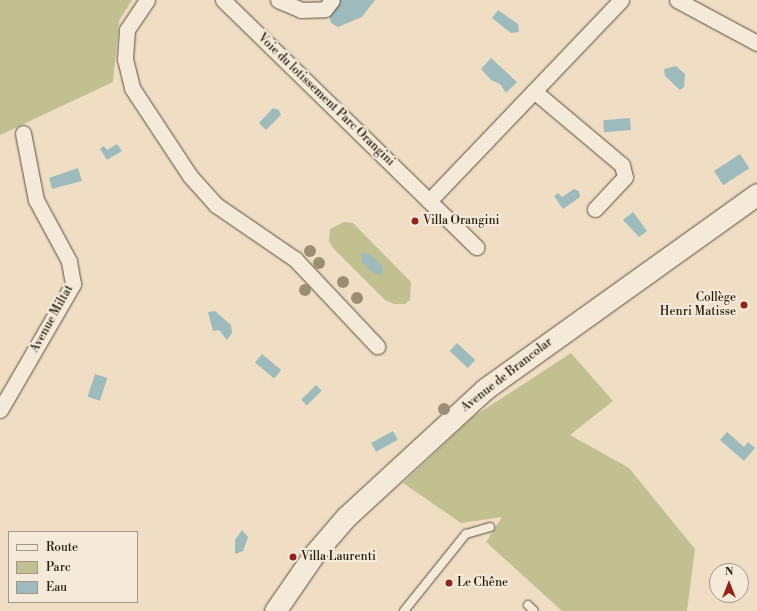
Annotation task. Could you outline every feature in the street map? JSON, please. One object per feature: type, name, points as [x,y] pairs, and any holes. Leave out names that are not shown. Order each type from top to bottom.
[{"type":"street","points":[[147,0],[127,30],[125,59],[132,88],[190,176],[216,205],[295,259],[377,346]]},
{"type":"street","name":"Voie du lotissement Parc Orangini","points":[[223,0],[476,247]]},
{"type":"street","points":[[278,0],[300,10],[325,9],[332,0]]},
{"type":"street","points":[[428,201],[621,0]]},
{"type":"street","points":[[677,0],[757,43]]},
{"type":"street","points":[[534,91],[622,165],[625,177],[595,209]]},
{"type":"street","name":"Avenue Miltat","points":[[0,410],[73,284],[69,261],[36,200],[23,133]]},
{"type":"street","name":"Avenue de Brancolar","points":[[275,611],[315,552],[346,517],[485,389],[757,194]]},
{"type":"lane","points":[[404,611],[466,534],[490,526]]},
{"type":"green space","points":[[0,0],[132,0],[119,21],[113,82],[0,135]]},
{"type":"green space","points":[[344,222],[353,223],[411,282],[410,300],[405,304],[394,304],[385,300],[333,248],[329,241],[330,229]]},
{"type":"green space","points":[[571,353],[613,401],[570,435],[629,468],[695,549],[687,611],[562,611],[486,542],[502,517],[461,523],[403,483],[473,417]]},
{"type":"water","points":[[340,0],[375,0],[362,17],[338,27],[331,23],[329,12]]},
{"type":"water","points":[[498,10],[518,24],[519,32],[511,33],[492,18]]},
{"type":"water","points":[[491,58],[517,82],[506,93],[500,84],[491,80],[481,69]]},
{"type":"water","points":[[676,66],[685,74],[684,87],[680,90],[665,76],[664,69]]},
{"type":"water","points":[[273,108],[279,110],[281,115],[266,130],[259,123]]},
{"type":"water","points":[[630,118],[631,130],[604,132],[603,120]]},
{"type":"water","points":[[117,144],[122,151],[107,160],[100,149],[104,146],[107,150]]},
{"type":"water","points":[[740,154],[749,168],[723,185],[714,171]]},
{"type":"water","points":[[78,168],[82,181],[52,189],[49,178]]},
{"type":"water","points":[[574,189],[579,191],[580,197],[563,209],[554,196],[558,193],[562,197]]},
{"type":"water","points":[[633,212],[647,231],[639,237],[623,220]]},
{"type":"water","points":[[364,253],[370,254],[382,266],[382,274],[374,274],[362,262],[361,255]]},
{"type":"water","points":[[215,311],[231,325],[232,333],[227,340],[219,330],[213,331],[208,312]]},
{"type":"water","points":[[457,343],[475,360],[468,368],[449,351]]},
{"type":"water","points":[[262,354],[281,370],[274,378],[255,362]]},
{"type":"water","points":[[95,374],[107,378],[100,401],[88,397]]},
{"type":"water","points":[[316,385],[322,391],[307,406],[301,400]]},
{"type":"water","points":[[393,431],[398,440],[376,452],[371,443]]},
{"type":"water","points":[[727,432],[744,447],[748,442],[755,448],[744,461],[720,440]]},
{"type":"water","points":[[242,530],[248,537],[243,551],[235,554],[235,540]]},
{"type":"place","name":"Villa Orangini","points":[[415,221]]},
{"type":"place","name":"Collège Henri Matisse","points":[[744,305]]},
{"type":"place","name":"Villa Laurenti","points":[[293,557]]},
{"type":"place","name":"Le Chêne","points":[[449,583]]}]
